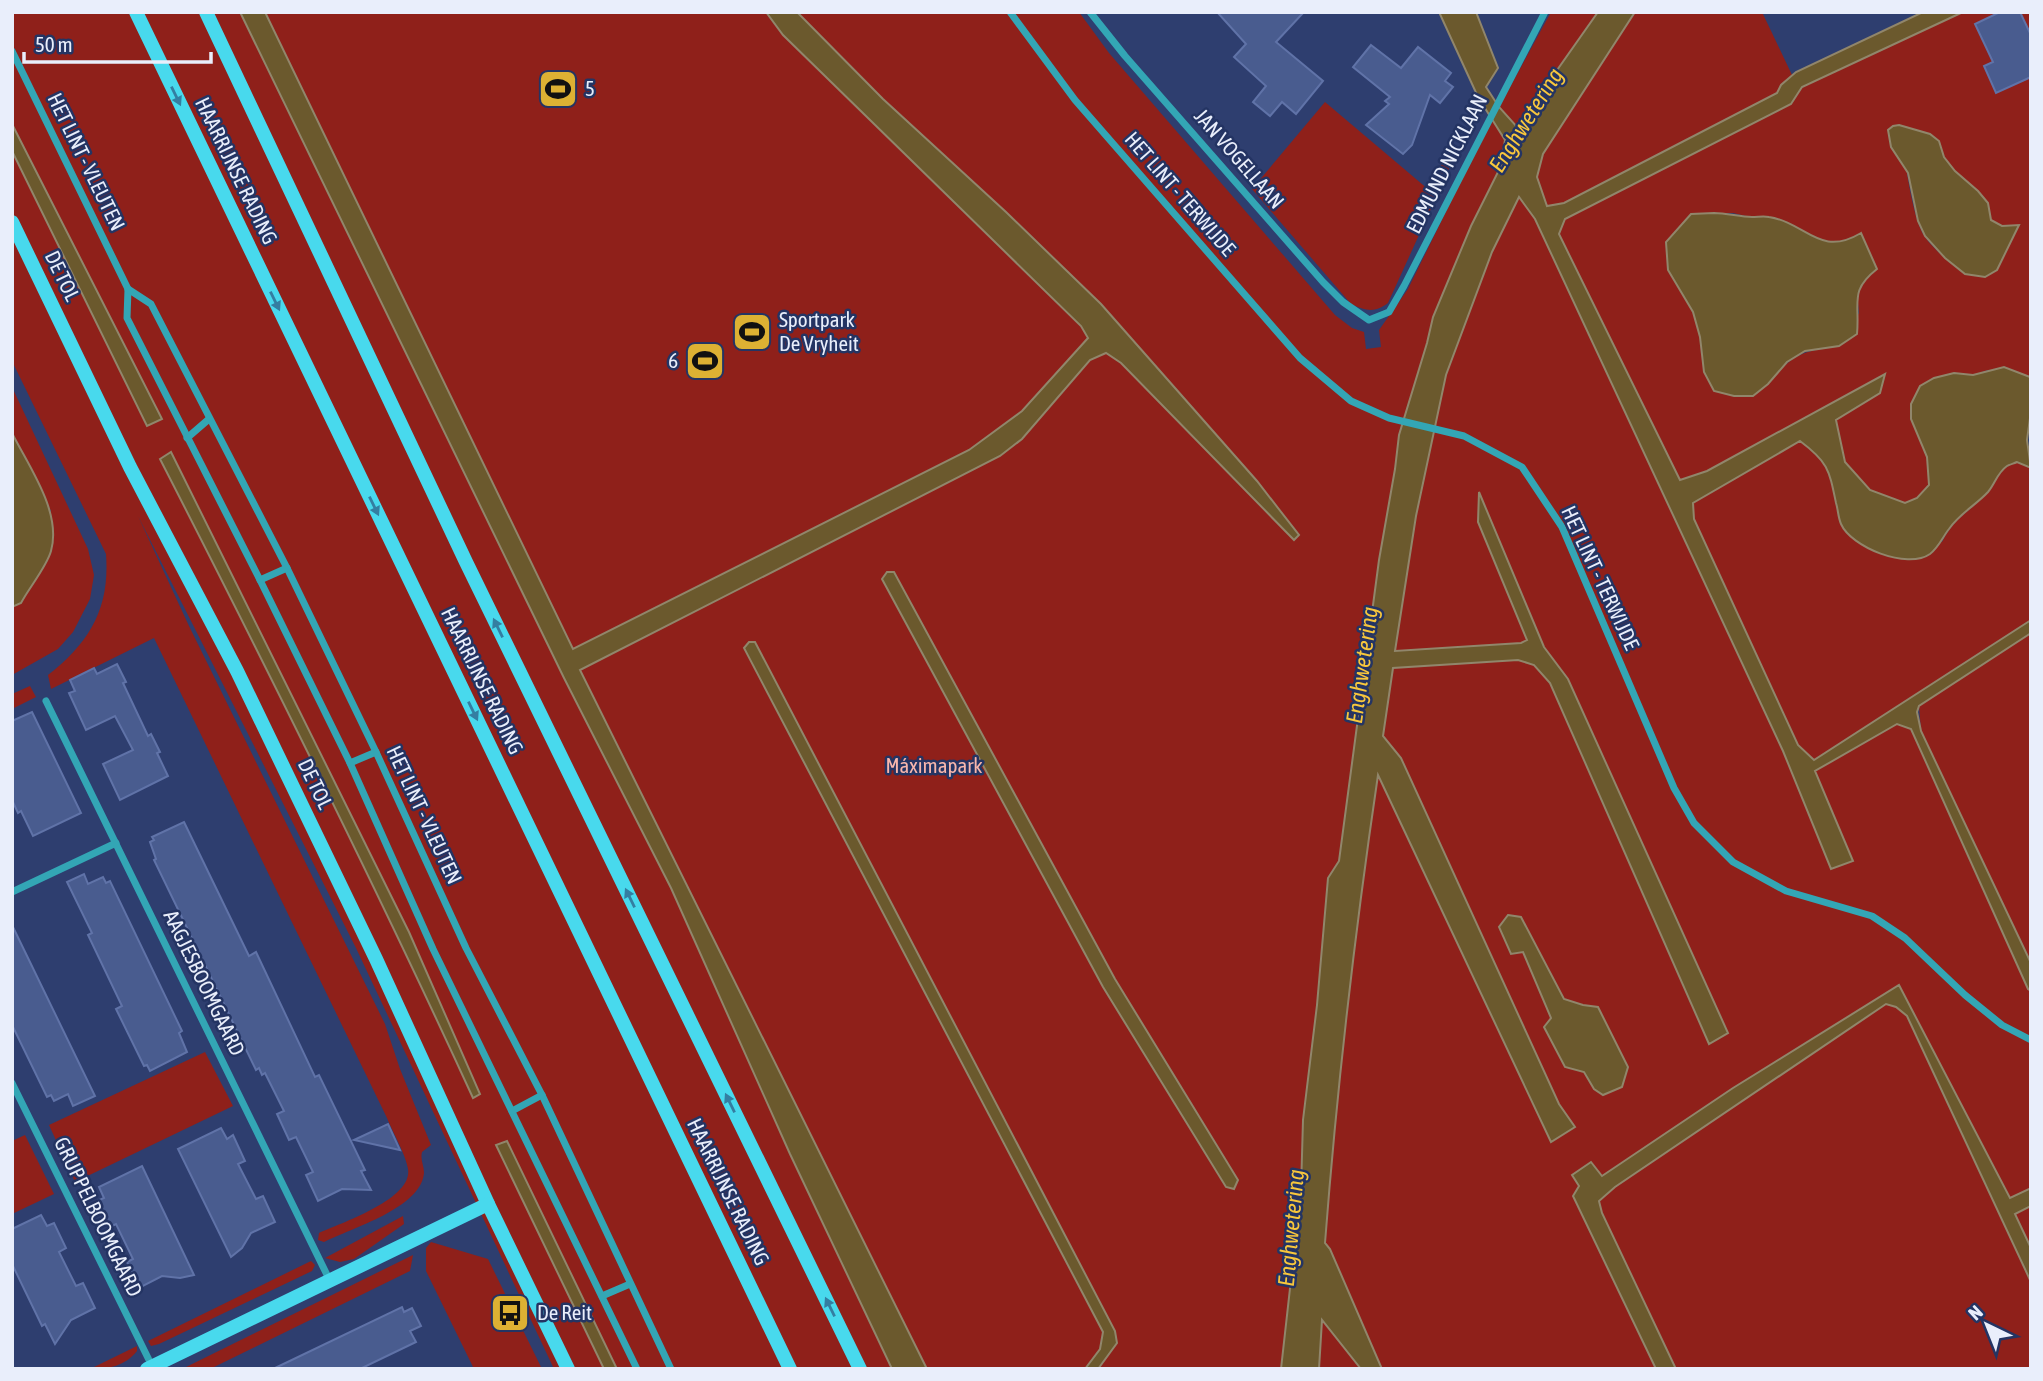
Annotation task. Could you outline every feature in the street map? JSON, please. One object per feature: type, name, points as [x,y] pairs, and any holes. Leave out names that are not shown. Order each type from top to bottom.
[{"type":"main road","name":"HAARRIJNSE RADING","points":[[136,12],[790,1369]]},
{"type":"main road","name":"HAARRIJNSE RADING","points":[[206,12],[466,562],[860,1369]]},
{"type":"main road","name":"DE TOL","points":[[12,222],[130,467],[237,671],[376,959],[488,1204],[568,1369]]},
{"type":"main road","points":[[149,1367],[488,1204]]},
{"type":"street","name":"HET LINT - TERWIJDE","points":[[1010,12],[1075,100],[1300,358],[1352,401],[1389,418],[1464,436],[1522,467],[1562,527],[1674,788],[1694,824],[1733,862],[1786,891],[1872,916],[1905,938],[1965,995],[2003,1025],[2031,1040]]},
{"type":"street","name":"JAN VOGELLAAN","points":[[1090,12],[1125,56],[1323,282],[1343,302],[1369,320]]},
{"type":"street","name":"EDMUND NICKLAAN","points":[[1369,320],[1389,312],[1545,12]]},
{"type":"street","name":"HET LINT - VLEUTEN","points":[[12,51],[128,289],[127,318],[350,764],[433,949],[637,1369]]},
{"type":"street","name":"HET LINT - VLEUTEN","points":[[128,289],[151,304],[287,568],[376,752],[466,948],[542,1095],[671,1369]]},
{"type":"street","points":[[187,438],[209,419]]},
{"type":"street","points":[[260,580],[287,568]]},
{"type":"street","name":"AAGJESBOOMGAARD","points":[[46,701],[331,1281]]},
{"type":"street","points":[[350,764],[376,752]]},
{"type":"street","points":[[12,892],[116,843]]},
{"type":"street","name":"GRUPPELBOOMGAARD","points":[[12,1083],[149,1367]]},
{"type":"street","points":[[512,1111],[542,1095]]},
{"type":"street","points":[[602,1296],[630,1284]]},
{"type":"green space","name":"Máximapark","points":[[12,12],[1079,12],[1109,53],[1335,315],[1352,328],[1364,332],[1366,349],[1381,347],[1379,330],[1408,289],[1492,118],[1505,140],[1537,177],[1543,154],[1635,12],[1762,12],[1792,75],[1781,85],[1778,93],[1564,203],[1548,206],[1565,219],[1790,104],[1802,87],[1963,12],[2031,12],[2031,381],[1988,370],[1973,375],[1954,373],[1911,419],[1927,457],[1929,485],[1917,498],[1904,503],[1869,490],[1845,462],[1836,419],[1880,393],[1788,428],[1707,471],[1680,480],[1672,465],[1671,493],[1806,769],[1896,718],[1911,729],[2031,991],[2031,1369],[554,1369],[356,948],[138,516],[189,626],[385,1024],[431,1145],[422,1152],[424,1173],[420,1185],[411,1197],[367,1223],[324,1242],[318,1240],[319,1233],[374,1208],[399,1190],[407,1180],[405,1157],[154,638],[51,689],[48,675],[75,650],[94,622],[105,591],[106,554],[12,361]],"holes":[[[1900,125],[1930,134],[1939,141],[1944,157],[1955,171],[1988,203],[1991,220],[2002,226],[2018,226],[2003,257],[1965,274],[1925,237],[1912,200]],[[1733,213],[1768,217],[1827,243],[1849,240],[1864,279],[1857,293],[1859,313],[1839,346],[1806,352],[1792,360],[1768,384],[1704,372],[1700,337],[1693,312],[1668,270],[1666,242],[1691,214]]]},
{"type":"green space","points":[[1551,12],[1598,12],[1517,127],[1499,107]]},
{"type":"green space","points":[[1325,102],[1429,190],[1451,146],[1454,150],[1455,156],[1388,303],[1375,310],[1351,304],[1252,189]]},
{"type":"green space","points":[[12,387],[88,549],[94,575],[90,599],[73,632],[58,649],[12,675],[12,607],[21,600],[34,578],[51,511],[12,433]]},
{"type":"green space","points":[[1800,441],[1820,455],[1829,472],[1842,526],[1942,542],[1953,525],[1983,497],[2006,467],[2015,463],[2031,465],[2031,620],[1814,760],[1798,745],[1694,519],[1692,503]]},
{"type":"green space","points":[[2031,633],[2031,963],[1921,731],[1919,706]]},
{"type":"green space","points":[[30,686],[36,697],[12,709],[12,694]]},
{"type":"green space","points":[[205,1052],[233,1106],[75,1182],[49,1125]]},
{"type":"green space","points":[[25,1135],[54,1194],[12,1214],[12,1141]]},
{"type":"green space","points":[[403,1216],[404,1224],[354,1259],[340,1262],[325,1258]]},
{"type":"green space","points":[[431,1242],[488,1259],[542,1369],[474,1369],[426,1271],[426,1248]]},
{"type":"green space","points":[[413,1255],[410,1271],[210,1369],[182,1369]]},
{"type":"green space","points":[[311,1261],[315,1265],[312,1271],[159,1344],[151,1346],[148,1341]]},
{"type":"green space","points":[[137,1346],[137,1351],[122,1363],[90,1369]]},
{"type":"water","points":[[240,12],[265,12],[573,649],[969,450],[1022,411],[1088,338],[1081,326],[783,35],[766,12],[797,12],[883,99],[1101,304],[1257,481],[1299,535],[1294,540],[1121,363],[1106,353],[1090,360],[1022,439],[1000,456],[580,670],[927,1369],[892,1369],[790,1154],[671,888],[564,678]]},
{"type":"water","name":"Enghwetering","points":[[1439,12],[1476,12],[1498,68],[1486,87],[1517,127],[1598,12],[1635,12],[1543,154],[1537,177],[1547,206],[1564,203],[1777,93],[1781,85],[1796,72],[1923,12],[1963,12],[1802,87],[1791,104],[1565,219],[1559,234],[1680,480],[1707,471],[1885,374],[1880,393],[1836,420],[1845,462],[1870,490],[1905,503],[1917,498],[1929,485],[1927,457],[1911,419],[1911,404],[1920,386],[1934,378],[1954,373],[1973,375],[2004,367],[2030,377],[2031,411],[2027,440],[2031,468],[2017,462],[2007,466],[1988,492],[1953,524],[1933,551],[1920,558],[1894,558],[1881,554],[1867,548],[1847,533],[1840,521],[1826,467],[1800,441],[1693,503],[1694,519],[1798,745],[1814,760],[2031,620],[2031,633],[1919,706],[1917,712],[1921,731],[2031,963],[2031,991],[1911,729],[1897,724],[1815,771],[1853,861],[1831,869],[1783,751],[1535,219],[1519,197],[1492,252],[1446,375],[1416,516],[1395,651],[1521,643],[1527,640],[1478,522],[1479,492],[1544,647],[1568,679],[1728,1033],[1709,1044],[1550,683],[1534,665],[1518,660],[1393,668],[1383,736],[1401,758],[1559,1104],[1575,1127],[1551,1142],[1378,775],[1347,1009],[1325,1243],[1382,1369],[1361,1369],[1322,1320],[1319,1369],[1281,1369],[1301,1190],[1303,1120],[1317,1005],[1328,878],[1339,861],[1379,560],[1399,435],[1433,317],[1471,226],[1501,166],[1505,140],[1478,97]]},
{"type":"water","points":[[12,124],[162,419],[147,426],[12,151]]},
{"type":"water","points":[[1899,125],[1930,134],[1939,141],[1944,157],[1955,171],[1988,203],[1991,220],[2002,226],[2019,225],[1997,270],[1985,277],[1965,274],[1945,258],[1925,236],[1918,221],[1908,173],[1891,147],[1888,130]]},
{"type":"water","points":[[1714,213],[1782,220],[1823,241],[1847,240],[1861,233],[1877,269],[1862,284],[1859,291],[1857,334],[1839,346],[1805,351],[1787,362],[1768,384],[1753,396],[1734,396],[1714,391],[1704,372],[1700,337],[1693,312],[1668,270],[1666,242],[1691,214]]},
{"type":"water","points":[[12,433],[48,505],[53,536],[51,551],[42,570],[21,603],[12,607]]},
{"type":"water","points":[[171,452],[409,932],[480,1094],[473,1098],[320,777],[160,459]]},
{"type":"water","points":[[887,572],[894,572],[1115,979],[1238,1180],[1234,1189],[1226,1187],[1103,987],[882,579]]},
{"type":"water","points":[[749,642],[755,642],[1115,1331],[1117,1343],[1098,1369],[1085,1369],[1100,1349],[1103,1332],[744,648]]},
{"type":"water","points":[[1508,915],[1521,917],[1564,999],[1598,1007],[1628,1067],[1622,1087],[1603,1095],[1594,1089],[1584,1072],[1565,1067],[1544,1027],[1551,1018],[1523,952],[1511,954],[1499,927]]},
{"type":"water","points":[[1899,985],[2010,1198],[2031,1188],[2031,1206],[2015,1214],[2031,1248],[2031,1282],[1907,1016],[1896,1007],[1886,1004],[1615,1187],[1599,1201],[1602,1213],[1676,1369],[1656,1369],[1573,1196],[1579,1186],[1572,1175],[1591,1162],[1602,1176],[1733,1088]]},
{"type":"water","points":[[507,1141],[617,1369],[604,1369],[496,1145]]},
{"type":"building","points":[[1217,12],[1304,12],[1276,42],[1323,81],[1296,114],[1282,102],[1270,116],[1253,102],[1266,86],[1234,57],[1246,44]]},
{"type":"building","points":[[2000,12],[2020,12],[2031,35],[2031,77],[1996,93],[1984,66],[1993,62],[1975,24]]},
{"type":"building","points":[[1371,45],[1401,68],[1418,47],[1451,73],[1445,81],[1453,87],[1440,103],[1430,95],[1412,145],[1403,154],[1366,125],[1389,104],[1385,101],[1390,97],[1353,67]]},
{"type":"building","points":[[117,664],[148,736],[151,734],[160,752],[157,753],[168,776],[120,800],[103,764],[133,750],[115,716],[86,730],[69,693],[75,691],[70,680],[94,668],[97,674]]},
{"type":"building","points":[[32,712],[81,813],[33,836],[21,811],[18,813],[12,800],[12,721]]},
{"type":"building","points":[[184,822],[249,956],[256,952],[315,1077],[319,1075],[365,1170],[361,1171],[371,1190],[342,1189],[318,1201],[306,1175],[313,1172],[296,1137],[289,1140],[277,1114],[284,1111],[265,1073],[262,1075],[259,1068],[256,1070],[154,860],[156,859],[150,842],[154,840],[152,837]]},
{"type":"building","points":[[84,874],[88,884],[103,877],[106,883],[110,881],[182,1031],[179,1033],[187,1052],[150,1071],[147,1065],[144,1066],[116,1009],[122,1006],[88,935],[92,933],[67,882]]},
{"type":"building","points":[[12,925],[95,1096],[73,1106],[68,1094],[54,1101],[51,1095],[47,1097],[12,1025]]},
{"type":"building","points":[[388,1124],[400,1150],[354,1140]]},
{"type":"building","points":[[221,1128],[227,1139],[233,1135],[245,1161],[238,1164],[256,1199],[263,1196],[275,1222],[251,1233],[242,1248],[231,1257],[178,1149]]},
{"type":"building","points":[[142,1166],[194,1275],[180,1278],[162,1276],[139,1288],[127,1262],[133,1259],[116,1224],[110,1227],[97,1201],[104,1198],[99,1187]]},
{"type":"building","points":[[41,1215],[47,1226],[54,1223],[66,1248],[59,1252],[76,1286],[83,1283],[95,1308],[71,1320],[55,1344],[45,1324],[42,1326],[12,1264],[12,1229]]},
{"type":"building","points":[[402,1307],[404,1312],[412,1308],[421,1326],[410,1331],[416,1342],[360,1369],[273,1369]]},
{"type":"place","name":"5","points":[[558,89]]},
{"type":"place","name":"Sportpark De Vryheit","points":[[752,332]]},
{"type":"place","name":"6","points":[[705,361]]},
{"type":"place","name":"De Reit","points":[[510,1313]]}]
